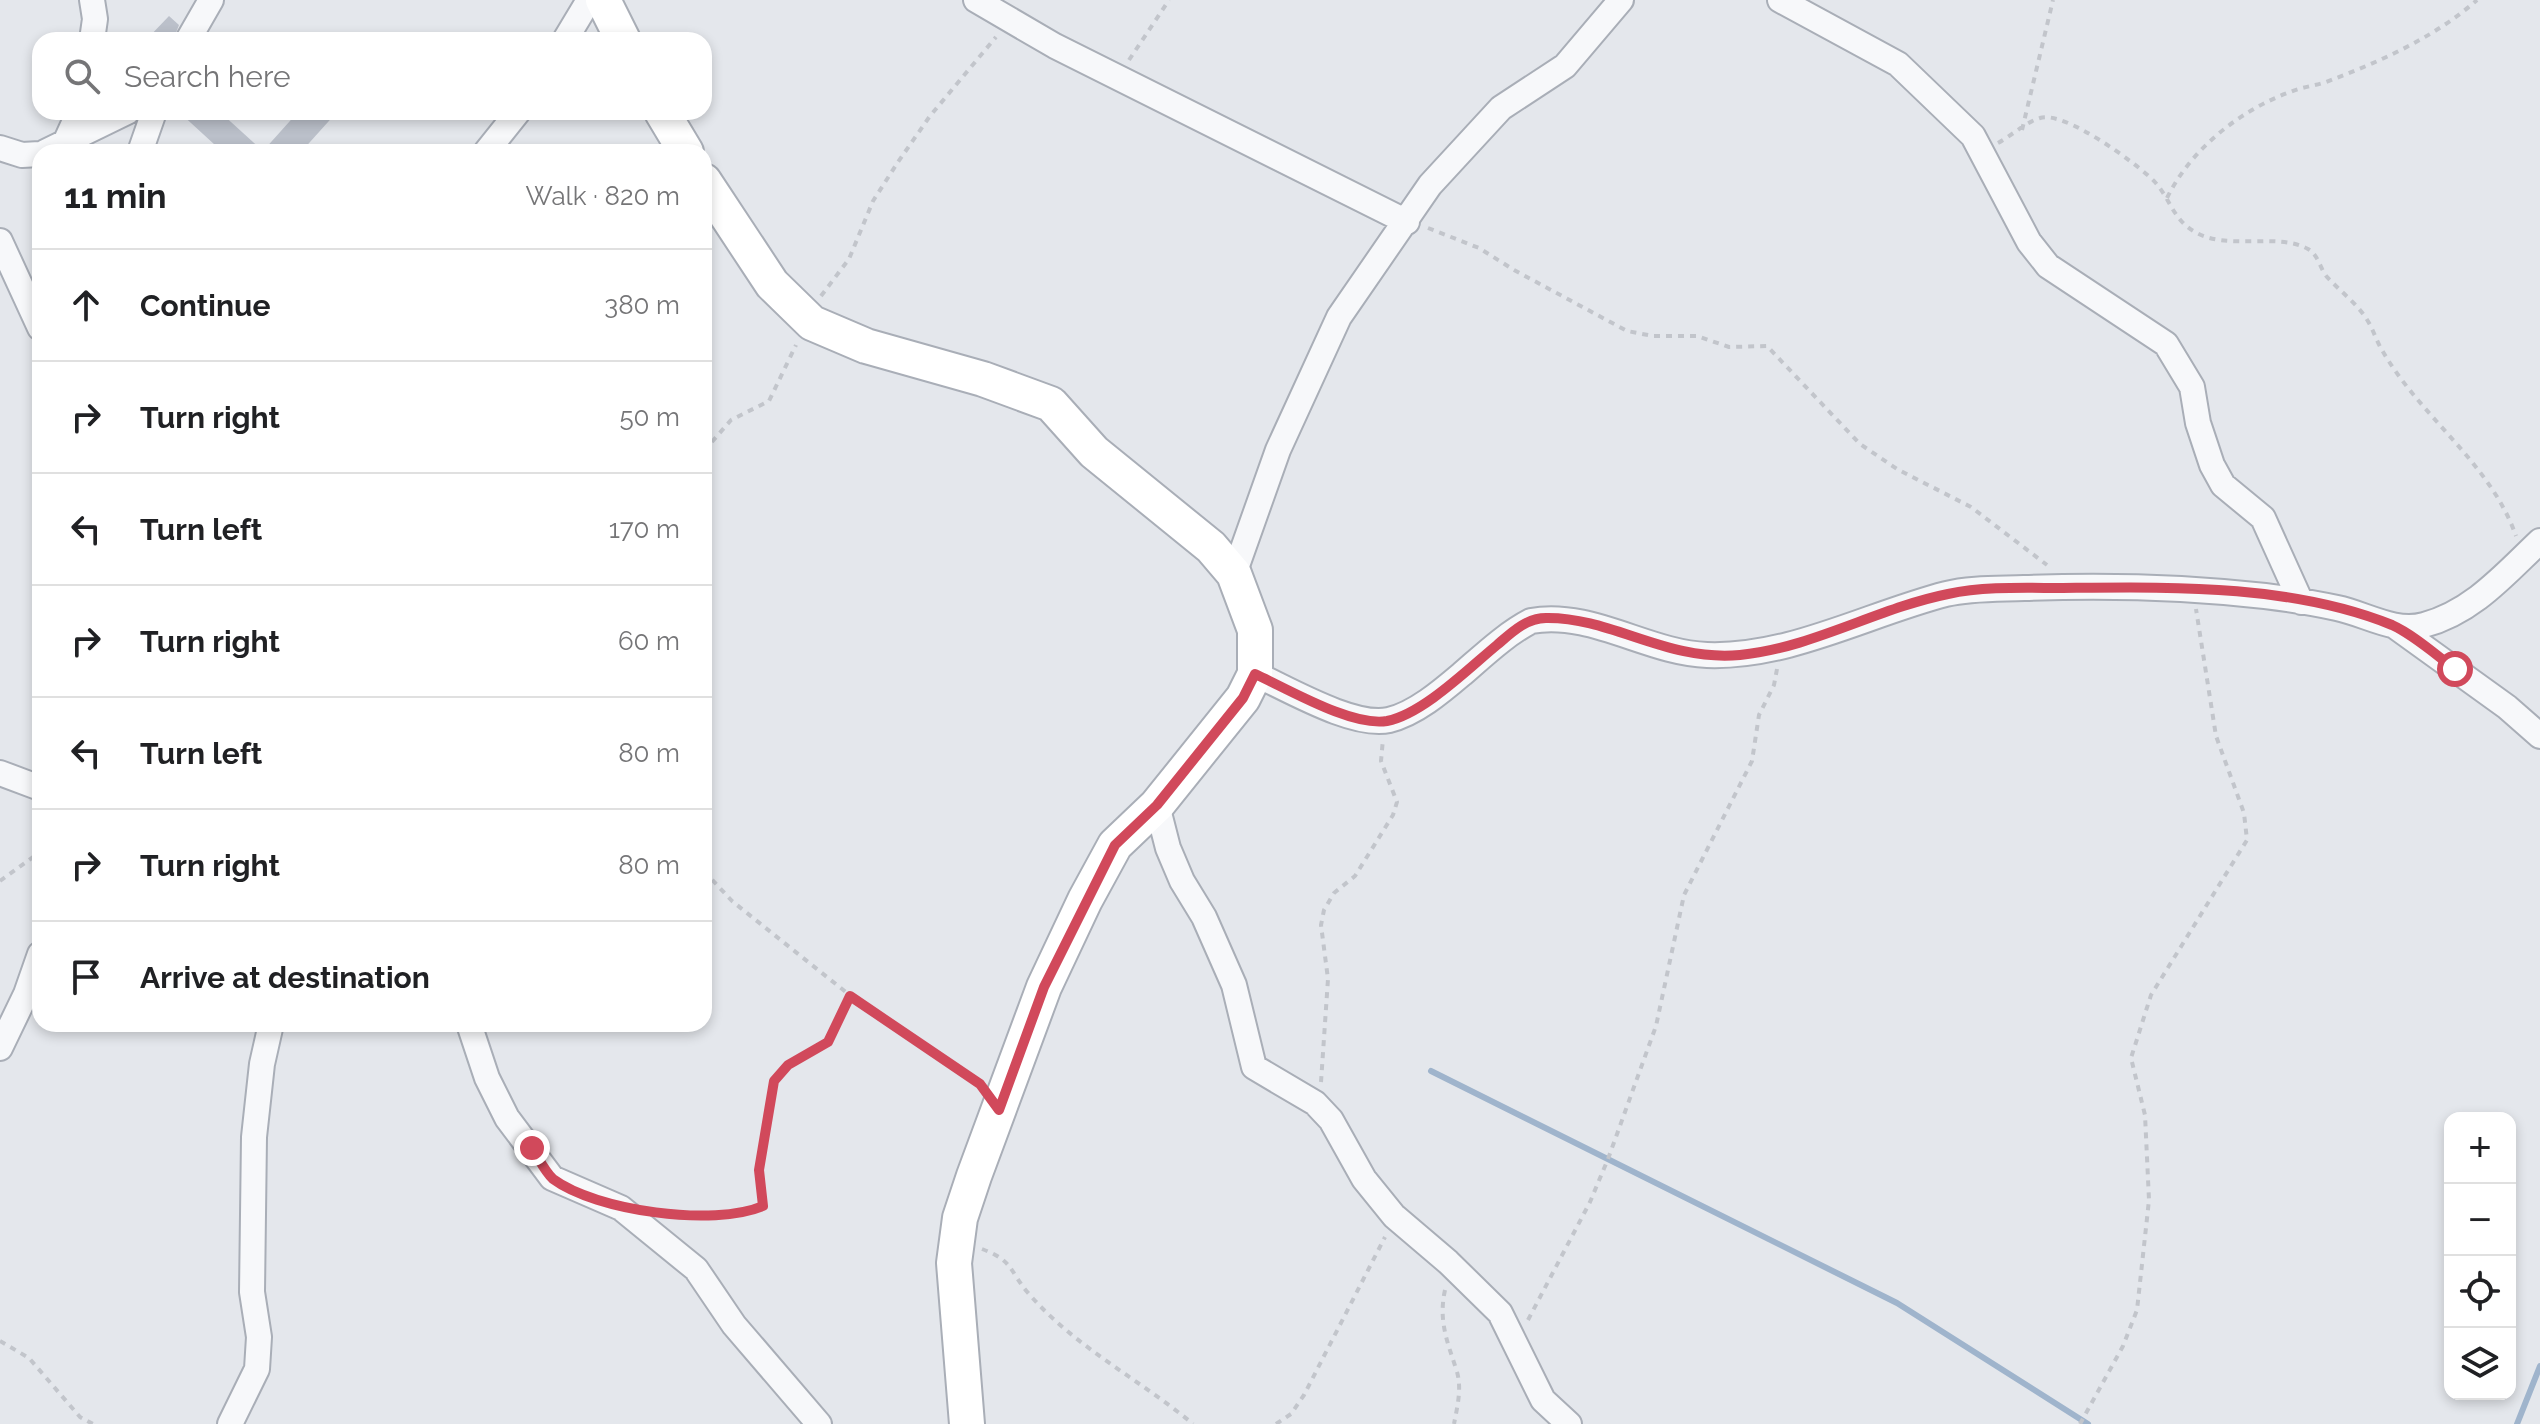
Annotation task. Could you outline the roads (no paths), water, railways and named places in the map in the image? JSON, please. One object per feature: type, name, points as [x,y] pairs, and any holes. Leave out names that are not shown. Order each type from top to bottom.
[{"type":"street","points":[[92,0],[93,32]]},
{"type":"street","points":[[193,32],[211,0]]},
{"type":"street","points":[[570,32],[589,0]]},
{"type":"street","points":[[603,0],[619,32]]},
{"type":"street","points":[[976,0],[1055,46],[1124,77],[1407,222]]},
{"type":"street","points":[[1234,574],[1278,450],[1339,317],[1430,185],[1501,108],[1565,66],[1621,0]]},
{"type":"street","points":[[1780,0],[1811,7],[1898,64],[1973,136],[2029,242],[2048,266],[2166,344],[2181,364],[2192,387],[2198,423],[2212,465],[2223,485],[2263,518],[2301,602]]},
{"type":"street","points":[[55,144],[73,120]]},
{"type":"street","points":[[62,144],[111,120]]},
{"type":"street","points":[[143,144],[151,120]]},
{"type":"street","points":[[492,144],[512,120]]},
{"type":"street","points":[[667,120],[681,144]]},
{"type":"street","points":[[0,148],[22,155],[32,153]]},
{"type":"street","points":[[712,193],[772,284],[808,320],[866,346],[983,379],[1051,404],[1094,452],[1141,494],[1211,547],[1234,574],[1255,630],[1255,674],[1243,698],[1157,805],[1115,845],[1085,900],[1044,987],[999,1110],[960,1218],[954,1263],[967,1424]]},
{"type":"street","points":[[0,241],[32,311]]},
{"type":"street","points":[[2396,627],[2423,626],[2454,613],[2490,592],[2540,541]]},
{"type":"street","points":[[1255,674],[1325,706],[1370,721],[1385,721],[1402,716],[1450,685],[1519,627],[1546,618],[1598,627],[1665,650],[1740,655],[1781,647],[1950,593],[2067,588],[2194,590],[2340,608],[2396,627],[2507,707],[2540,736]]},
{"type":"street","points":[[0,773],[32,785]]},
{"type":"street","points":[[1157,805],[1177,870],[1215,939],[1234,985],[1254,1067],[1315,1103],[1331,1120],[1364,1179],[1394,1216],[1448,1262],[1500,1313],[1543,1400],[1569,1424]]},
{"type":"street","points":[[0,1048],[32,977]]},
{"type":"street","points":[[230,1424],[257,1369],[259,1337],[252,1292],[254,1137],[262,1064],[269,1032]]},
{"type":"street","points":[[472,1032],[487,1078],[507,1118],[552,1178],[621,1208],[696,1269],[734,1325],[819,1424]]},
{"type":"waterway","points":[[1431,1071],[1897,1303],[2088,1424]]},
{"type":"waterway","points":[[2517,1424],[2540,1366]]}]
